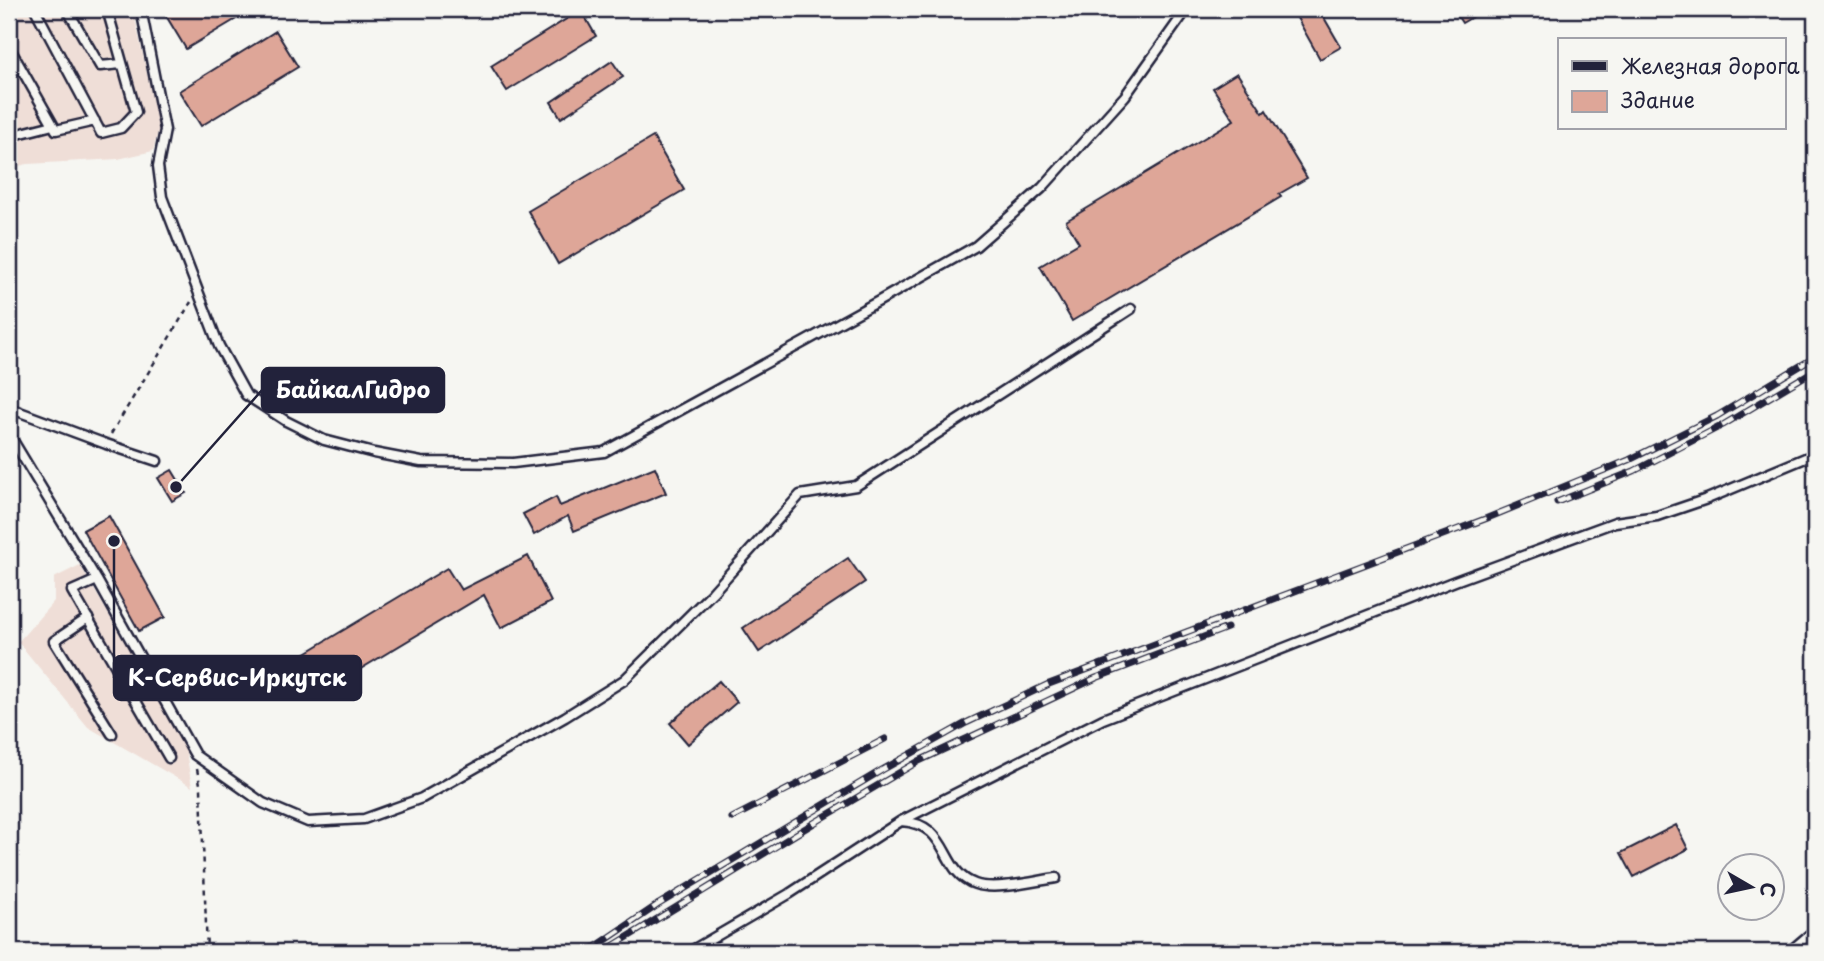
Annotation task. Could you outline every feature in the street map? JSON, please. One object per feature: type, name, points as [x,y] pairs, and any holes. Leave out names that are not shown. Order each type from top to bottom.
[{"type":"lane","points":[[35,9],[101,133],[121,128],[136,112],[107,9]]},
{"type":"lane","points":[[67,9],[100,66],[122,64]]},
{"type":"lane","points":[[141,9],[165,130],[158,166],[162,197],[219,346],[246,394],[286,421],[324,440],[374,453],[421,462],[513,463],[604,452],[975,246],[1042,188],[1125,96],[1187,9]]},
{"type":"lane","points":[[9,47],[56,130],[95,121]]},
{"type":"lane","points":[[10,134],[53,125]]},
{"type":"lane","points":[[9,434],[97,580],[195,755],[262,803],[308,822],[364,819],[422,798],[565,717],[624,680],[712,593],[800,495],[856,486],[1131,309]]},
{"type":"lane","points":[[9,408],[156,461]]},
{"type":"lane","points":[[689,952],[789,894],[901,821],[1103,719],[1492,567],[1615,522],[1657,516],[1707,499],[1815,454]]},
{"type":"lane","points":[[97,580],[72,591],[169,758]]},
{"type":"lane","points":[[88,618],[54,642],[112,734]]},
{"type":"lane","points":[[901,821],[911,821],[926,827],[935,836],[960,875],[977,885],[1005,886],[1056,878]]},
{"type":"lane","points":[[1789,952],[1815,930]]},
{"type":"path","points":[[106,444],[198,290]]},
{"type":"path","points":[[201,789],[207,952]]},
{"type":"shaded area","points":[[9,9],[133,9],[159,128],[153,151],[118,159],[28,164],[9,168]]},
{"type":"shaded area","points":[[80,565],[185,746],[192,787],[88,727],[18,642],[54,601],[54,578]]},
{"type":"building","points":[[174,9],[253,9],[186,49],[165,14]]},
{"type":"building","points":[[1292,9],[1319,9],[1341,47],[1320,59]]},
{"type":"building","points":[[1453,9],[1486,9],[1462,23]]},
{"type":"building","points":[[581,10],[596,36],[507,91],[491,66]]},
{"type":"building","points":[[276,31],[298,67],[201,126],[179,91]]},
{"type":"building","points":[[612,61],[623,77],[561,118],[551,102]]},
{"type":"building","points":[[1237,73],[1263,113],[1266,110],[1307,178],[1279,194],[1281,197],[1072,321],[1040,266],[1079,243],[1066,221],[1234,120],[1213,88]]},
{"type":"building","points":[[653,137],[684,190],[558,264],[528,211]]},
{"type":"building","points":[[655,467],[666,493],[574,531],[568,516],[534,535],[523,514],[556,497],[560,506]]},
{"type":"building","points":[[172,470],[186,493],[172,501],[158,478]]},
{"type":"building","points":[[109,516],[165,617],[139,631],[83,530]]},
{"type":"building","points":[[528,556],[551,602],[501,628],[484,595],[324,691],[302,655],[447,568],[461,590]]},
{"type":"building","points":[[848,558],[865,582],[759,652],[743,628]]},
{"type":"building","points":[[719,681],[737,702],[688,744],[670,723]]},
{"type":"building","points":[[1676,825],[1688,849],[1634,877],[1621,853]]},
{"type":"railway","points":[[588,952],[659,904],[882,770],[966,723],[1049,684],[1485,519],[1629,460],[1717,416],[1815,357]]},
{"type":"railway","points":[[1557,502],[1634,471],[1723,425],[1815,370]]},
{"type":"railway","points":[[613,946],[919,761],[1096,678],[1227,628]]},
{"type":"railway","points":[[732,818],[885,739]]},
{"type":"place","name":"БайкалГидро","points":[[176,487]]},
{"type":"place","name":"К-Сервис-Иркутск","points":[[114,541]]}]
